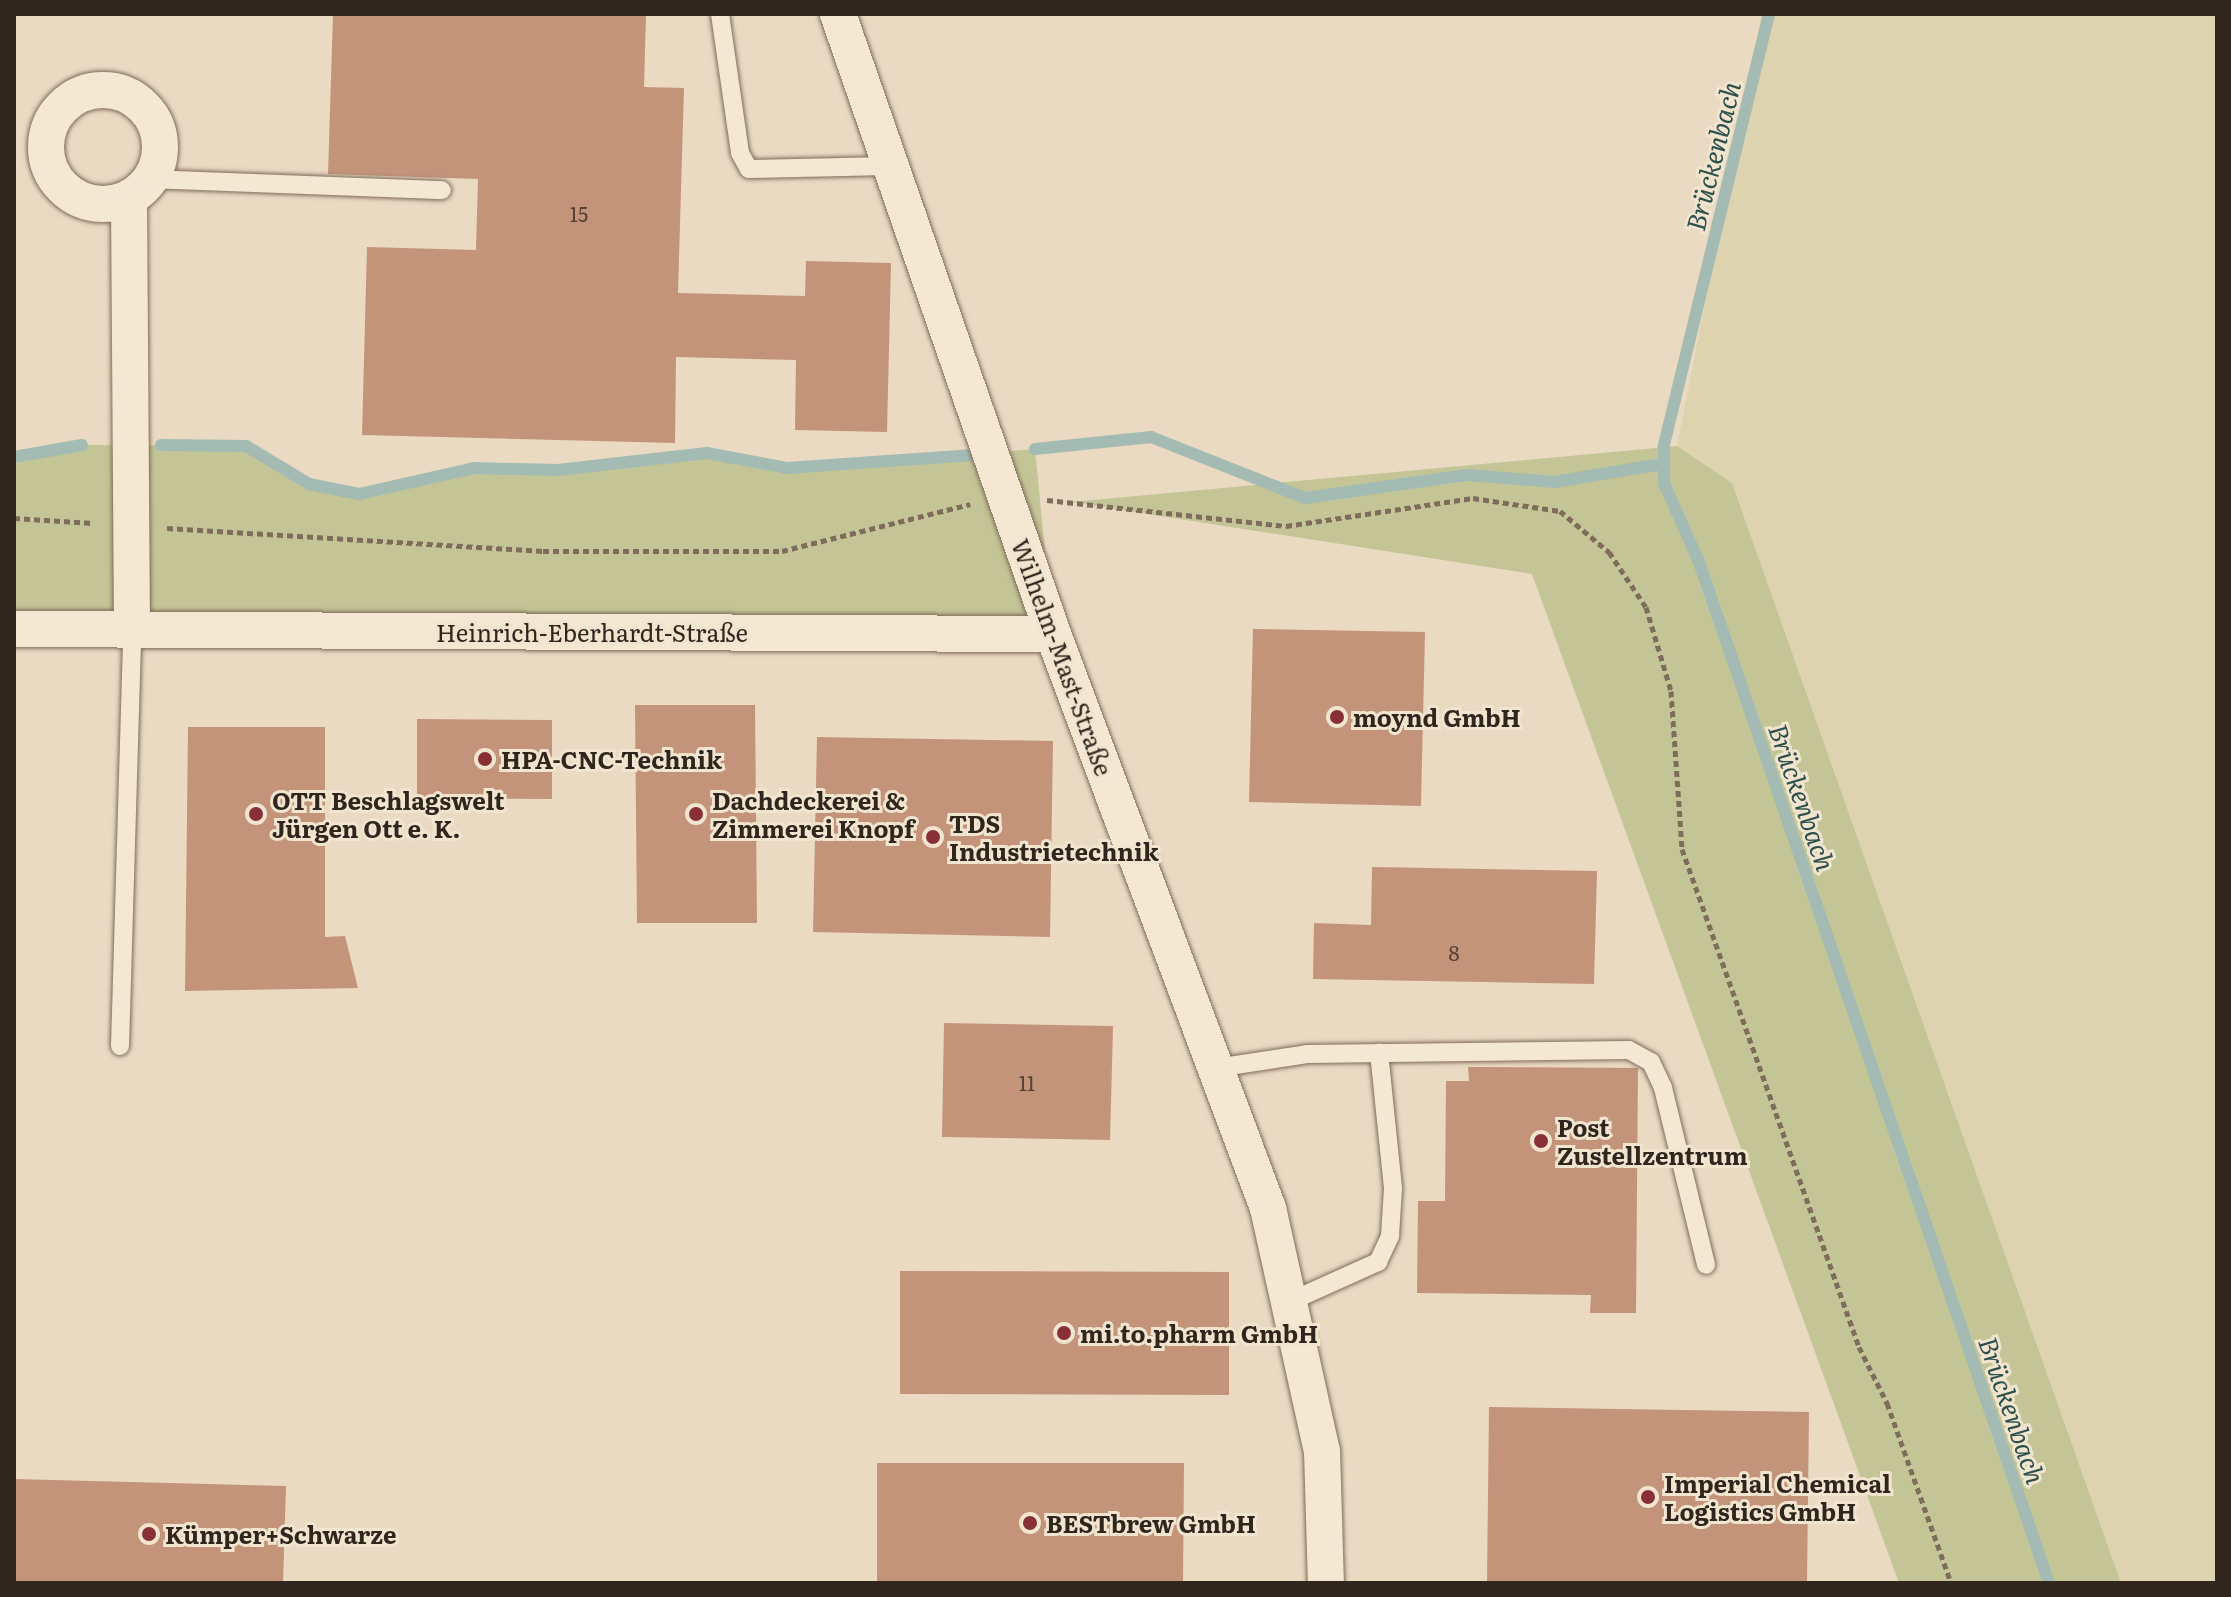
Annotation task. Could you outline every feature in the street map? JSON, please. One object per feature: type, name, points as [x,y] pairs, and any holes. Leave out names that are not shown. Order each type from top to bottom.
[{"type":"street","name":"Wilhelm-Mast-Straße","points":[[838,14],[1053,634],[1268,1208],[1322,1451],[1326,1583]]},
{"type":"street","points":[[132,630],[140,189]]},
{"type":"street","name":"Heinrich-Eberhardt-Straße","points":[[14,629],[1053,634]]},
{"type":"lane","points":[[720,14],[740,153],[749,169],[891,166]]},
{"type":"lane","points":[[140,189],[442,190]]},
{"type":"lane","points":[[120,1046],[132,630]]},
{"type":"lane","points":[[1216,1068],[1307,1054],[1629,1050],[1651,1062],[1663,1088],[1706,1265]]},
{"type":"lane","points":[[1289,1302],[1378,1262],[1390,1236],[1393,1188],[1379,1053]]},
{"type":"path","points":[[14,518],[543,551],[782,551],[1006,495],[1286,526],[1473,498],[1560,511],[1609,552],[1646,607],[1671,691],[1682,849],[1859,1347],[1887,1403],[1951,1583]]},
{"type":"shaded area","points":[[1762,14],[2217,14],[2217,1583],[2121,1583],[1732,483],[1677,446]]},
{"type":"green space","points":[[82,445],[246,446],[309,484],[359,494],[474,468],[558,470],[707,453],[787,468],[1035,449],[1053,634],[14,629],[14,457]]},
{"type":"green space","points":[[1677,446],[1732,483],[2121,1583],[1899,1583],[1532,574],[1071,502]]},
{"type":"building","points":[[333,14],[646,14],[644,87],[684,88],[678,293],[805,296],[806,261],[891,263],[887,432],[795,430],[796,360],[676,357],[675,443],[362,435],[367,247],[476,250],[478,179],[328,174]]},
{"type":"building","name":"moynd GmbH","points":[[1253,629],[1425,632],[1421,806],[1249,802]]},
{"type":"building","name":"Dachdeckerei & Zimmerei Knopf","points":[[635,705],[755,705],[757,923],[637,923]]},
{"type":"building","name":"HPA-CNC-Technik","points":[[417,719],[552,720],[552,799],[417,798]]},
{"type":"building","name":"OTT Beschlagswelt Jürgen Ott e. K.","points":[[188,727],[325,727],[325,937],[345,936],[358,988],[185,991]]},
{"type":"building","name":"TDS Industrietechnik","points":[[817,737],[1053,741],[1050,937],[813,932]]},
{"type":"building","points":[[1372,867],[1597,871],[1594,984],[1313,979],[1314,923],[1371,925]]},
{"type":"building","points":[[944,1023],[1113,1026],[1110,1140],[942,1137]]},
{"type":"building","name":"Post Zustellzentrum","points":[[1468,1067],[1638,1068],[1636,1313],[1590,1313],[1591,1295],[1417,1293],[1418,1201],[1445,1201],[1446,1081],[1469,1081]]},
{"type":"building","name":"mi.to.pharm GmbH","points":[[900,1271],[1229,1272],[1229,1395],[900,1394]]},
{"type":"building","name":"Imperial Chemical Logistics GmbH","points":[[1489,1407],[1809,1412],[1807,1583],[1487,1583]]},
{"type":"building","name":"BESTbrew GmbH","points":[[877,1463],[1184,1463],[1183,1583],[877,1583]]},
{"type":"building","name":"Kümper+Schwarze","points":[[14,1479],[286,1486],[283,1583],[14,1583]]},
{"type":"waterway","name":"Brückenbach","points":[[1769,14],[1664,446],[1664,483],[1699,562],[2049,1583]]},
{"type":"waterway","points":[[1035,449],[1151,437],[1305,498],[1467,475],[1554,482],[1662,464]]},
{"type":"waterway","points":[[14,457],[82,445]]},
{"type":"waterway","points":[[161,445],[246,446],[309,484],[359,494],[474,468],[558,470],[707,453],[787,468],[971,455]]},
{"type":"place","name":"moynd GmbH","points":[[1337,717]]},
{"type":"place","name":"HPA-CNC-Technik","points":[[485,759]]},
{"type":"place","name":"OTT Beschlagswelt Jürgen Ott e. K.","points":[[256,814]]},
{"type":"place","name":"Dachdeckerei & Zimmerei Knopf","points":[[696,814]]},
{"type":"place","name":"TDS Industrietechnik","points":[[933,837]]},
{"type":"place","name":"Post Zustellzentrum","points":[[1541,1141]]},
{"type":"place","name":"mi.to.pharm GmbH","points":[[1064,1333]]},
{"type":"place","name":"Imperial Chemical Logistics GmbH","points":[[1648,1497]]},
{"type":"place","name":"BESTbrew GmbH","points":[[1030,1523]]},
{"type":"place","name":"Kümper+Schwarze","points":[[149,1534]]}]
